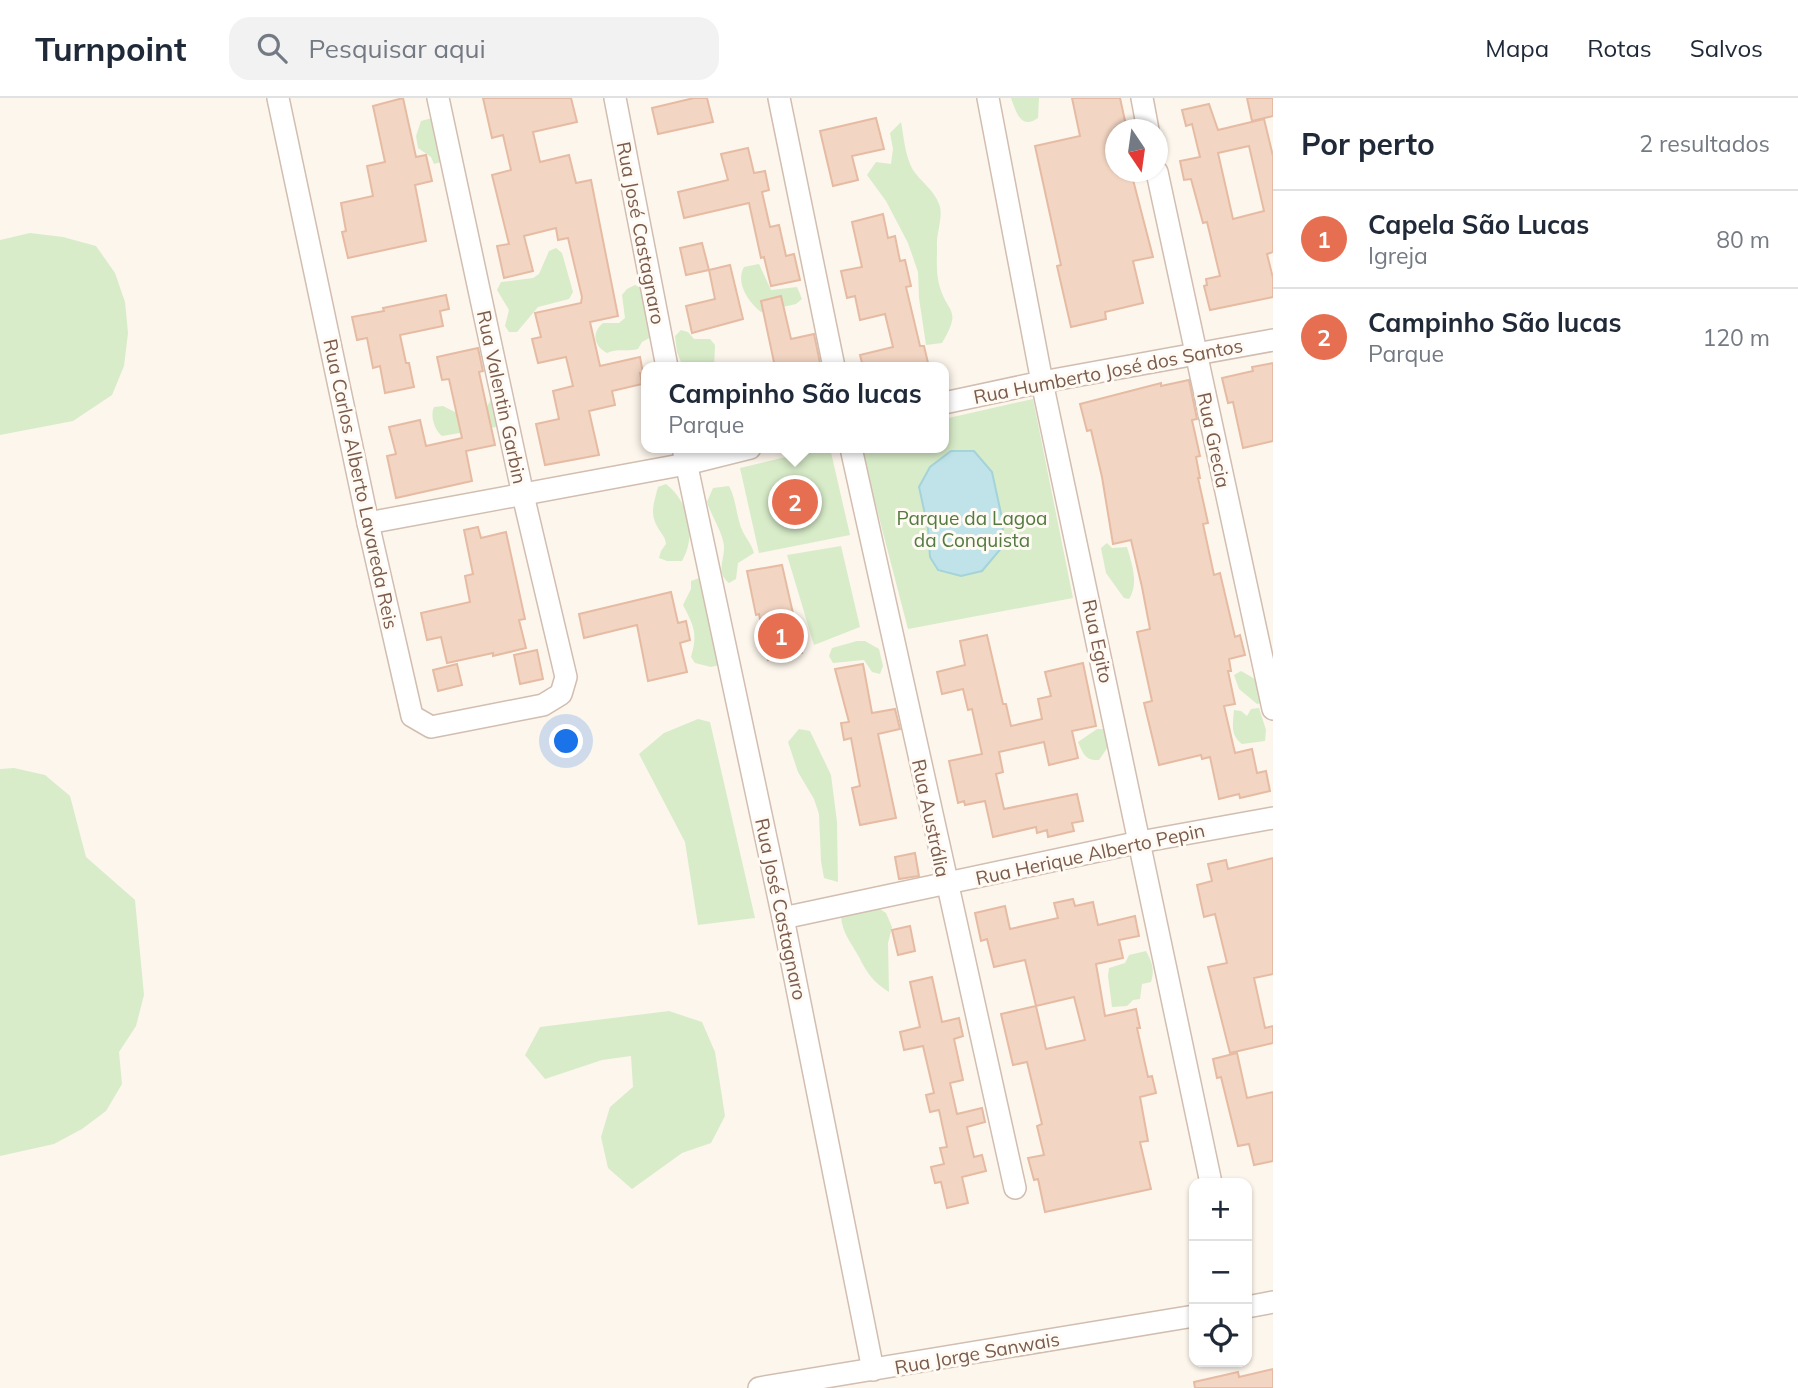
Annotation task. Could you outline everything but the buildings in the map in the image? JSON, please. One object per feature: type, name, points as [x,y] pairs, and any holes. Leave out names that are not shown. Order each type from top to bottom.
[{"type":"street","name":"Rua Carlos Alberto Lavareda Reis","points":[[278,98],[368,523],[412,716],[431,727],[543,705],[561,694]]},
{"type":"street","name":"Rua Valentin Garbin","points":[[438,98],[523,495],[566,677],[561,694]]},
{"type":"street","name":"Rua José Castagnaro","points":[[615,98],[666,362]]},
{"type":"street","points":[[779,98],[833,362]]},
{"type":"street","name":"Rua Egito","points":[[988,98],[1042,382],[1210,1178]]},
{"type":"street","points":[[1142,98],[1146,119]]},
{"type":"street","name":"Rua Grecia","points":[[1159,182],[1273,709]]},
{"type":"street","name":"Rua Humberto José dos Santos","points":[[949,402],[1042,382],[1273,340]]},
{"type":"street","points":[[368,523],[523,495],[685,456],[709,453]]},
{"type":"street","name":"Rua Austrália","points":[[852,453],[1015,1188]]},
{"type":"street","name":"Rua José Castagnaro","points":[[685,456],[783,918],[873,1370]]},
{"type":"street","name":"Rua Herique Alberto Pepin","points":[[783,918],[1140,842],[1273,818]]},
{"type":"street","points":[[1252,1306],[1273,1302]]},
{"type":"street","name":"Rua Jorge Sanwais","points":[[759,1388],[1189,1317]]},
{"type":"green space","points":[[1011,98],[1039,98],[1038,118],[1023,121]]},
{"type":"green space","points":[[432,118],[444,161],[434,164],[431,157],[418,148],[416,136],[421,121]]},
{"type":"green space","points":[[901,122],[910,165],[934,194],[940,208],[937,275],[952,317],[952,323],[942,343],[926,345],[918,272],[908,243],[886,201],[867,175],[876,162],[891,164],[893,149],[890,133]]},
{"type":"green space","points":[[30,233],[63,237],[96,246],[115,273],[125,302],[128,333],[124,366],[112,395],[73,421],[0,435],[0,240]]},
{"type":"green space","points":[[556,248],[562,253],[573,292],[569,299],[538,307],[517,332],[509,332],[505,326],[509,310],[497,290],[501,282],[533,278],[539,274],[549,251]]},
{"type":"green space","points":[[759,264],[771,290],[797,287],[802,299],[796,304],[761,312],[748,298],[741,280],[744,267]]},
{"type":"green space","points":[[635,285],[643,289],[655,335],[642,342],[638,349],[607,353],[597,343],[597,331],[603,323],[619,323],[625,318],[622,295]]},
{"type":"green space","points":[[681,330],[688,332],[694,339],[710,339],[715,345],[714,362],[681,362],[675,336]]},
{"type":"green space","points":[[492,398],[502,426],[442,436],[437,430],[433,418],[434,407],[443,406],[461,415],[486,408]]},
{"type":"green space","name":"Parque da Lagoa da Conquista","points":[[1033,399],[1073,598],[908,629],[862,453],[949,453],[949,418]]},
{"type":"green space","points":[[802,453],[831,453],[850,535],[759,553],[740,468]]},
{"type":"green space","points":[[666,484],[680,500],[688,519],[689,541],[682,561],[659,558],[666,544],[655,523],[653,508],[658,487]]},
{"type":"green space","points":[[729,486],[741,527],[754,553],[738,563],[736,579],[729,583],[722,575],[723,541],[707,502],[713,488]]},
{"type":"green space","points":[[1107,543],[1112,548],[1127,547],[1134,580],[1129,599],[1124,598],[1106,573],[1101,548]]},
{"type":"green space","points":[[841,546],[860,627],[814,645],[787,555]]},
{"type":"green space","points":[[699,578],[706,581],[719,665],[711,667],[695,663],[691,657],[694,630],[683,605],[691,589],[691,581]]},
{"type":"green space","points":[[865,641],[879,649],[883,666],[880,674],[872,672],[864,660],[833,663],[829,656],[832,648]]},
{"type":"green space","points":[[1241,671],[1255,679],[1261,703],[1257,704],[1239,689],[1234,675]]},
{"type":"green space","points":[[1259,708],[1266,730],[1265,741],[1242,744],[1234,733],[1234,710],[1247,716],[1251,709]]},
{"type":"green space","points":[[698,719],[710,722],[755,918],[698,925],[685,842],[639,754],[664,733]]},
{"type":"green space","points":[[799,729],[810,731],[831,775],[837,822],[838,882],[824,878],[819,814],[814,799],[798,772],[788,742]]},
{"type":"green space","points":[[1097,729],[1105,729],[1110,744],[1099,760],[1094,760],[1085,755],[1078,742]]},
{"type":"green space","points":[[14,768],[45,775],[70,796],[86,857],[135,900],[144,995],[136,1026],[119,1052],[122,1084],[106,1111],[82,1129],[54,1144],[0,1156],[0,769]]},
{"type":"green space","points":[[872,904],[886,913],[892,927],[888,943],[889,992],[868,972],[847,937],[842,922],[841,916]]},
{"type":"green space","points":[[1146,951],[1152,966],[1151,982],[1142,984],[1140,999],[1133,1000],[1127,1006],[1112,1007],[1109,968],[1125,963],[1129,955]]},
{"type":"green space","points":[[669,1011],[702,1022],[715,1052],[725,1116],[711,1143],[682,1153],[632,1189],[608,1168],[601,1137],[610,1107],[633,1087],[631,1056],[602,1060],[545,1079],[525,1055],[540,1027]]},
{"type":"water","points":[[974,451],[992,472],[1002,518],[1004,545],[982,571],[961,576],[938,570],[930,557],[928,528],[919,487],[930,467],[949,453]]},
{"type":"place","name":"Campinho São lucas","points":[[795,502]]},
{"type":"place","name":"Capela São Lucas","points":[[781,636]]}]
